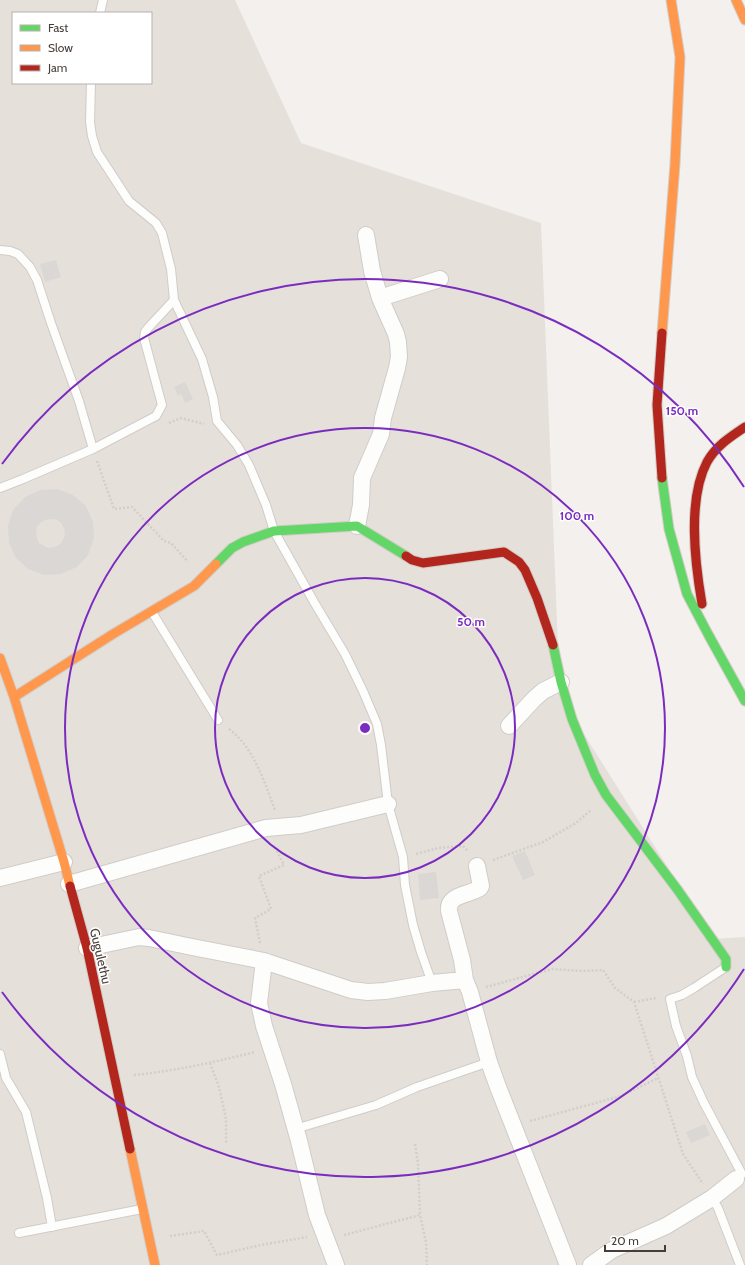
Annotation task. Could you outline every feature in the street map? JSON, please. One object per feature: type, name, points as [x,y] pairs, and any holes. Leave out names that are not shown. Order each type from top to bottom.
[{"type":"main road","points":[[671,0],[680,57],[675,164],[657,405],[664,498],[669,529],[687,594],[745,701]]},
{"type":"main road","points":[[736,0],[745,20]]},
{"type":"main road","points":[[708,634],[698,587],[694,519],[696,497],[701,475],[714,452],[725,439],[745,427]]},
{"type":"main road","points":[[14,697],[113,634],[194,586],[232,548],[243,542],[274,531],[356,526],[412,560],[423,563],[504,552],[515,559],[525,570],[537,598],[554,647],[561,682],[572,719],[595,775],[606,796],[677,889],[722,952],[726,961],[726,967]]},
{"type":"main road","name":"Gugulethu","points":[[0,658],[14,697],[64,862],[87,948],[155,1265]]},
{"type":"street","points":[[356,526],[361,505],[362,478],[380,434],[399,357],[396,334],[380,298],[372,271],[366,235]]},
{"type":"street","points":[[380,298],[440,279]]},
{"type":"street","points":[[509,726],[543,691],[561,682]]},
{"type":"street","points":[[69,884],[273,827],[301,825],[388,804]]},
{"type":"street","points":[[0,878],[64,862]]},
{"type":"street","points":[[477,866],[481,886],[480,888],[453,899],[448,908],[462,960],[467,986],[489,1062],[568,1265]]},
{"type":"street","points":[[87,948],[139,937],[149,938],[192,948],[264,961],[351,990],[368,992],[385,991],[432,982],[467,986]]},
{"type":"street","points":[[264,961],[259,1003],[264,1026],[283,1084],[316,1215],[336,1265]]},
{"type":"street","points":[[591,1265],[612,1250],[666,1226],[712,1198],[741,1175]]},
{"type":"lane","points":[[100,12],[103,0]]},
{"type":"lane","points":[[92,84],[90,122],[96,152],[129,201],[160,228],[171,270],[174,300],[202,359],[213,397],[217,421],[237,445],[249,465],[266,505],[274,531],[345,654],[377,724],[388,804],[403,857],[413,925],[432,982]]},
{"type":"lane","points":[[0,250],[10,250],[18,254],[30,267],[37,280],[50,323],[79,401],[93,449]]},
{"type":"lane","points":[[0,488],[93,449],[156,416],[162,405],[144,338],[145,332],[148,328],[174,300]]},
{"type":"lane","points":[[152,611],[218,720]]},
{"type":"lane","points":[[726,967],[682,995],[670,999],[676,1026],[687,1056],[692,1078],[741,1175]]},
{"type":"lane","points":[[0,1054],[6,1078],[26,1112],[47,1198],[52,1227]]},
{"type":"lane","points":[[295,1129],[376,1105],[417,1088],[489,1062]]},
{"type":"lane","points":[[712,1198],[718,1208],[740,1265]]},
{"type":"lane","points":[[19,1233],[144,1208]]},
{"type":"path","points":[[156,416],[169,423],[181,418],[204,425],[217,421]]},
{"type":"path","points":[[93,449],[114,509],[132,507],[164,541],[171,543],[202,578]]},
{"type":"path","points":[[218,720],[238,736],[259,768],[284,865],[258,876],[271,908],[255,918],[264,961]]},
{"type":"path","points":[[403,857],[438,848],[463,846],[476,861],[477,866],[543,842],[576,823],[606,796]]},
{"type":"path","points":[[467,986],[552,969],[582,971],[603,970],[615,988],[634,1002],[683,1154],[712,1198]]},
{"type":"path","points":[[634,1002],[655,998],[670,999]]},
{"type":"path","points":[[115,1076],[152,1073],[210,1063],[255,1052],[272,1050]]},
{"type":"path","points":[[210,1063],[219,1087],[226,1119],[226,1143]]},
{"type":"path","points":[[513,1126],[621,1096],[658,1078]]},
{"type":"path","points":[[415,1144],[418,1163],[420,1215],[426,1242],[427,1265]]},
{"type":"path","points":[[150,1240],[204,1231],[217,1255],[261,1245],[325,1237],[420,1215]]},
{"type":"shaded area","points":[[0,0],[235,0],[301,143],[541,223],[560,696],[713,939],[745,937],[745,1265],[0,1265]]},
{"type":"building","points":[[56,260],[61,277],[45,282],[40,264]]},
{"type":"building","points":[[185,382],[193,399],[185,403],[181,394],[178,396],[174,387]]},
{"type":"building","points":[[57,489],[73,495],[86,506],[93,522],[94,539],[88,555],[77,567],[61,574],[44,575],[28,569],[16,558],[9,543],[8,526],[13,510],[25,497],[40,490]],"holes":[[[45,520],[57,520],[64,528],[65,534],[60,544],[49,548],[39,543],[36,533],[37,527],[40,523]]]},
{"type":"building","points":[[525,851],[535,875],[523,880],[512,856]]},
{"type":"building","points":[[436,872],[439,898],[420,900],[418,874]]},
{"type":"building","points":[[705,1124],[710,1135],[691,1143],[686,1132]]},
{"type":"traffic: fast","points":[[662,478],[669,529],[687,594],[708,634]]},
{"type":"traffic: fast","points":[[216,564],[232,548],[243,542],[274,531],[357,526],[406,556]]},
{"type":"traffic: fast","points":[[708,634],[745,701]]},
{"type":"traffic: fast","points":[[553,645],[561,682],[572,719],[595,775],[606,795],[677,889],[726,959],[726,967]]},
{"type":"traffic: slow","points":[[662,333],[675,164],[680,57],[671,0]]},
{"type":"traffic: slow","points":[[736,0],[745,20]]},
{"type":"traffic: slow","points":[[14,697],[113,634],[194,586],[216,564]]},
{"type":"traffic: slow","points":[[0,658],[14,697],[70,886]]},
{"type":"traffic: slow","points":[[130,1149],[155,1265]]},
{"type":"traffic: jam","points":[[662,333],[657,405],[662,478]]},
{"type":"traffic: jam","points":[[702,604],[697,570],[694,532],[697,494],[701,477],[707,462],[715,451],[729,438],[745,427]]},
{"type":"traffic: jam","points":[[406,556],[412,560],[423,563],[504,552],[519,562],[525,570],[537,598],[553,645]]},
{"type":"traffic: jam","points":[[70,886],[87,948],[130,1149]]}]
